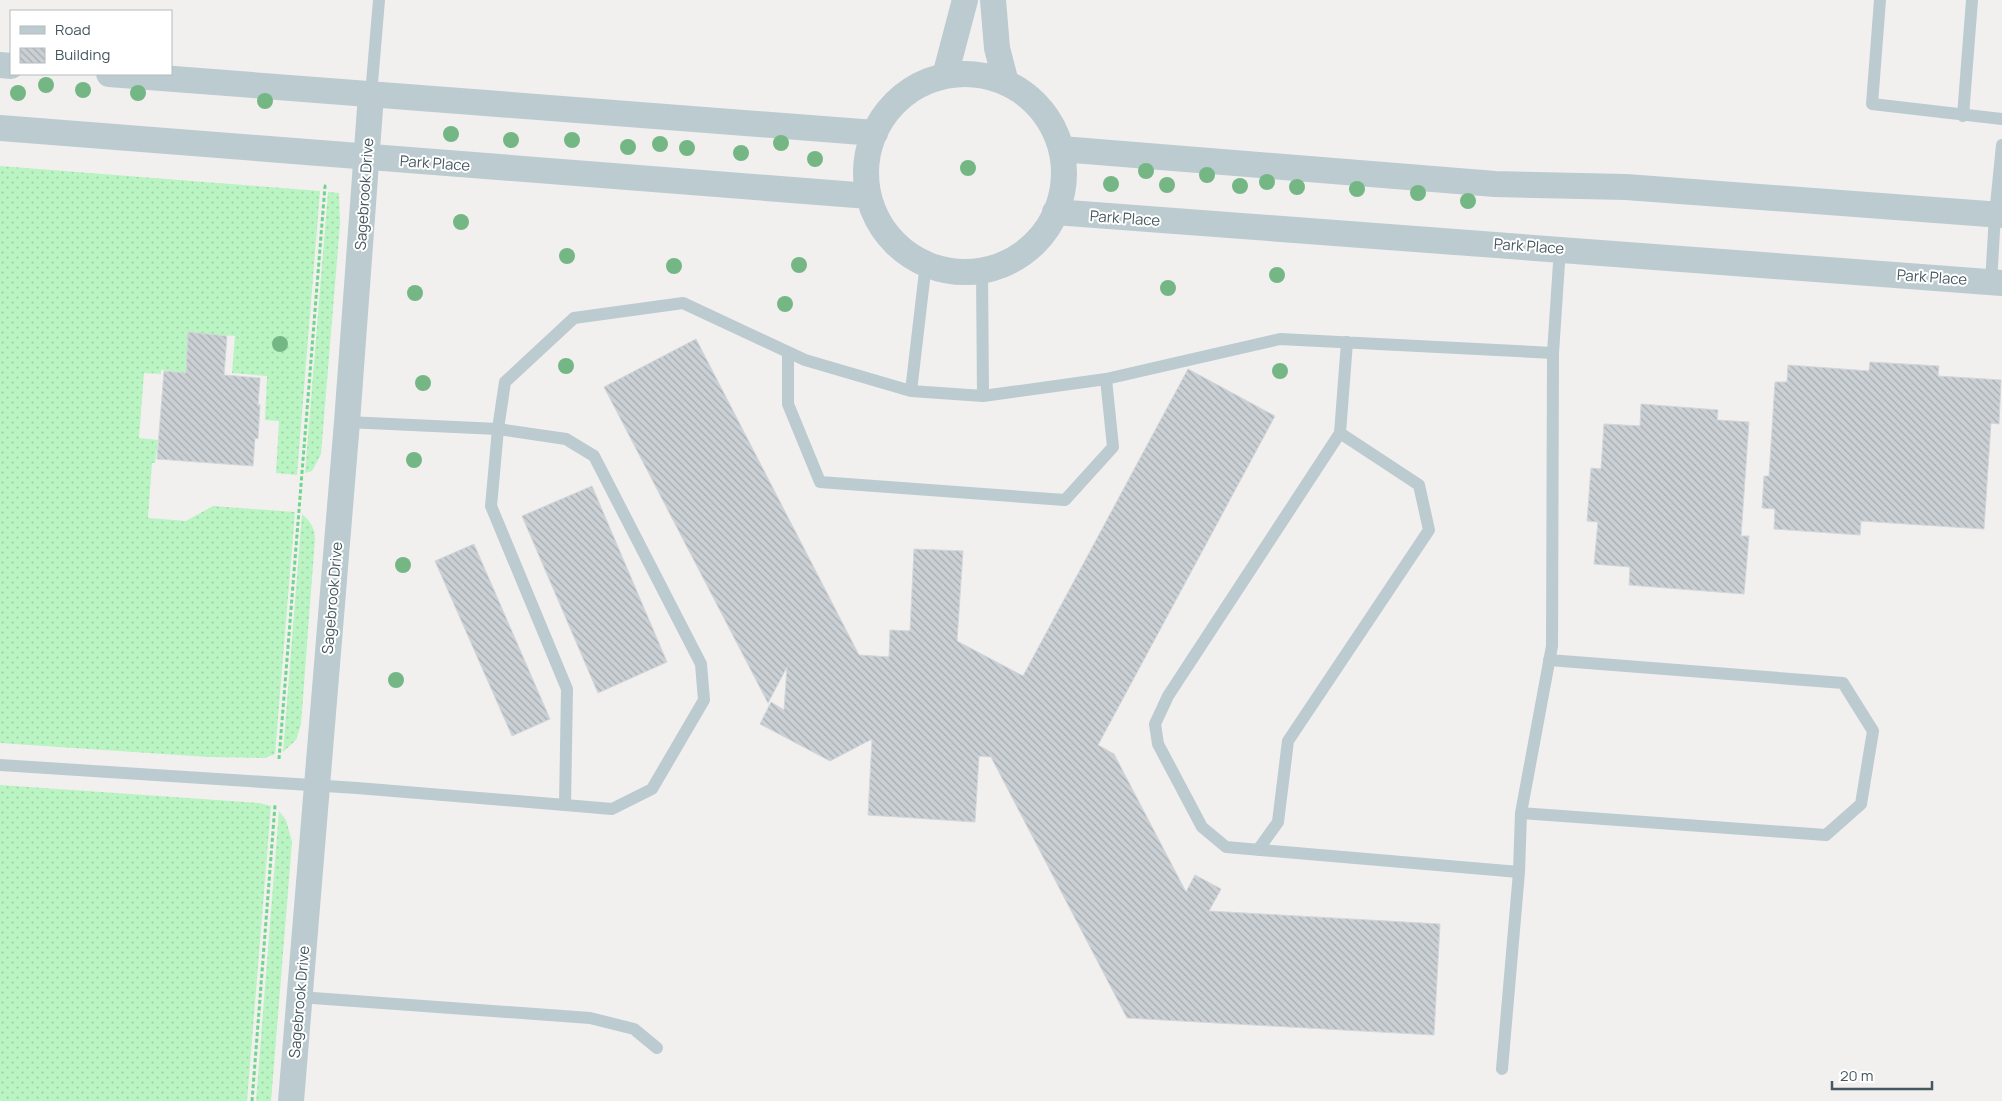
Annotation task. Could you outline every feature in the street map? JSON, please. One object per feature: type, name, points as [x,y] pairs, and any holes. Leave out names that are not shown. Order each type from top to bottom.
[{"type":"street","points":[[945,76],[965,0]]},
{"type":"street","points":[[993,0],[997,48],[1006,83]]},
{"type":"street","points":[[974,74],[991,77],[1006,83],[1032,100],[1045,114],[1054,130],[1061,149],[1064,177],[1062,192],[1055,212],[1042,234],[1022,254],[1006,263],[982,270],[962,272],[944,270],[906,252],[894,242],[876,216],[869,196],[866,174],[867,159],[875,133],[887,113],[905,94],[918,86],[945,76],[974,74]]},
{"type":"street","points":[[122,75],[875,133]]},
{"type":"street","name":"Sagebrook Drive","points":[[291,1101],[372,95]]},
{"type":"street","name":"Park Place","points":[[0,128],[869,196]]},
{"type":"street","points":[[1061,149],[1495,184],[1626,188],[1998,215]]},
{"type":"street","name":"Park Place","points":[[1055,212],[1560,248],[1996,282]]},
{"type":"lane","points":[[372,95],[379,0]]},
{"type":"lane","points":[[1880,0],[1872,104],[2002,119]]},
{"type":"lane","points":[[1963,116],[1972,0]]},
{"type":"lane","points":[[1996,282],[2002,145]]},
{"type":"lane","points":[[1502,1070],[1519,872],[1521,813],[1552,636],[1553,353],[1560,248]]},
{"type":"lane","points":[[910,391],[926,263]]},
{"type":"lane","points":[[982,270],[983,396]]},
{"type":"lane","points":[[565,805],[567,689],[491,506],[504,382],[574,318],[682,303],[804,360],[910,391],[983,396],[1106,379],[1280,339],[1553,353]]},
{"type":"lane","points":[[1347,342],[1340,433],[1168,696],[1155,724],[1158,744],[1202,827],[1226,847],[1519,872]]},
{"type":"lane","points":[[788,353],[788,404],[820,482],[1066,500],[1113,447],[1106,379]]},
{"type":"lane","points":[[0,765],[316,785],[612,809],[652,789],[704,700],[701,664],[594,456],[566,439],[498,429],[347,422]]},
{"type":"lane","points":[[1258,850],[1278,822],[1288,741],[1429,530],[1419,484],[1340,433]]},
{"type":"lane","points":[[1521,813],[1826,835],[1861,804],[1872,731],[1843,683],[1549,660]]},
{"type":"lane","points":[[299,998],[590,1018],[634,1029],[657,1048]]},
{"type":"path","points":[[252,1101],[325,186],[315,186]]},
{"type":"green space","points":[[0,166],[320,191],[297,475],[276,473],[279,421],[265,420],[267,376],[232,373],[235,336],[189,333],[186,373],[161,370],[161,374],[144,373],[139,438],[158,440],[155,463],[152,463],[148,518],[186,521],[213,506],[295,512],[275,754],[265,758],[208,757],[0,743]]},
{"type":"green space","points":[[328,192],[339,193],[340,224],[321,454],[312,471],[305,473]]},
{"type":"green space","points":[[302,514],[312,525],[315,538],[301,724],[296,740],[283,752]]},
{"type":"green space","points":[[0,785],[259,803],[271,806],[247,1101],[0,1101]]},
{"type":"green space","points":[[279,811],[286,820],[292,842],[271,1101],[256,1101]]},
{"type":"building","points":[[188,332],[227,336],[224,375],[260,378],[258,439],[255,438],[253,466],[157,459],[164,371],[186,373]]},
{"type":"building","points":[[696,339],[859,655],[889,657],[890,630],[910,631],[914,549],[963,551],[957,641],[1023,676],[1188,369],[1275,416],[1098,745],[1114,754],[1186,892],[1195,875],[1221,889],[1209,911],[1440,924],[1434,1035],[1127,1018],[991,757],[979,756],[975,822],[868,815],[872,739],[830,761],[760,724],[771,702],[784,710],[787,667],[768,703],[604,387]]},
{"type":"building","points":[[1870,362],[1939,366],[1938,376],[2001,380],[1999,424],[1991,423],[1984,529],[1861,521],[1860,535],[1774,529],[1775,509],[1762,508],[1764,476],[1769,476],[1775,382],[1787,382],[1788,365],[1869,371]]},
{"type":"building","points":[[1641,404],[1718,410],[1717,420],[1749,422],[1741,536],[1749,536],[1744,594],[1629,585],[1630,567],[1594,564],[1598,522],[1587,521],[1591,468],[1601,469],[1604,424],[1640,426]]},
{"type":"building","points":[[592,486],[667,662],[598,693],[522,516]]},
{"type":"building","points":[[474,544],[550,719],[512,736],[435,561]]}]
